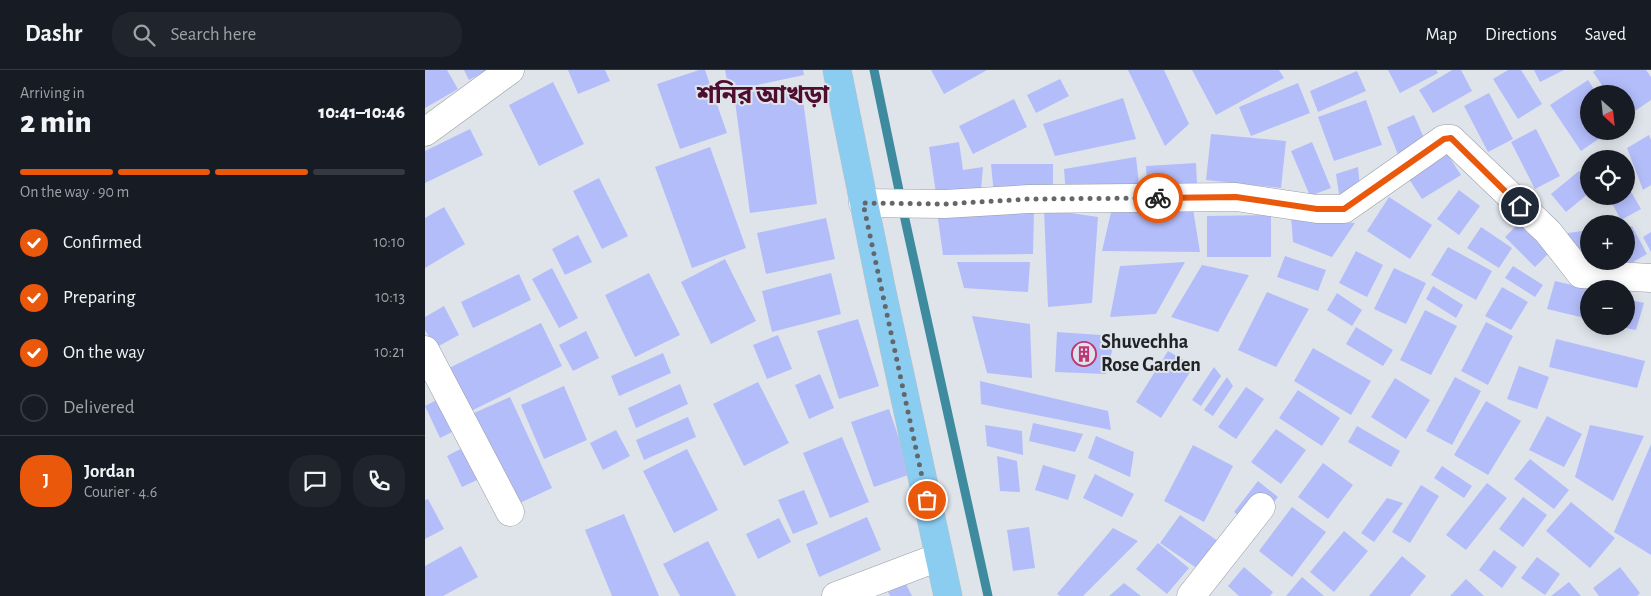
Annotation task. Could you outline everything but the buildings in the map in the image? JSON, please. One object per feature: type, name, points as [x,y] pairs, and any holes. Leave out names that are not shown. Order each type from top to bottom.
[{"type":"main road","points":[[837,70],[875,203],[939,557],[948,596]]},
{"type":"street","points":[[425,132],[510,70]]},
{"type":"street","points":[[875,203],[945,204],[1029,199],[1236,197],[1317,209],[1344,209],[1444,139],[1451,138],[1548,232],[1581,274],[1651,278]]},
{"type":"street","points":[[425,350],[510,512]]},
{"type":"street","points":[[1191,596],[1261,507]]},
{"type":"street","points":[[837,596],[939,557]]},
{"type":"waterway","points":[[874,70],[988,596]]},
{"type":"way so far","points":[[927,500],[863,203],[945,204],[1029,199],[1158,198]]},
{"type":"place","name":"Shuvechha Rose Garden","points":[[1084,354]]},
{"type":"district","name":"শনির আখড়া","points":[[763,95]]},
{"type":"route","points":[[1158,198],[1236,197],[1317,209],[1344,209],[1444,139],[1451,138],[1520,206]]}]
